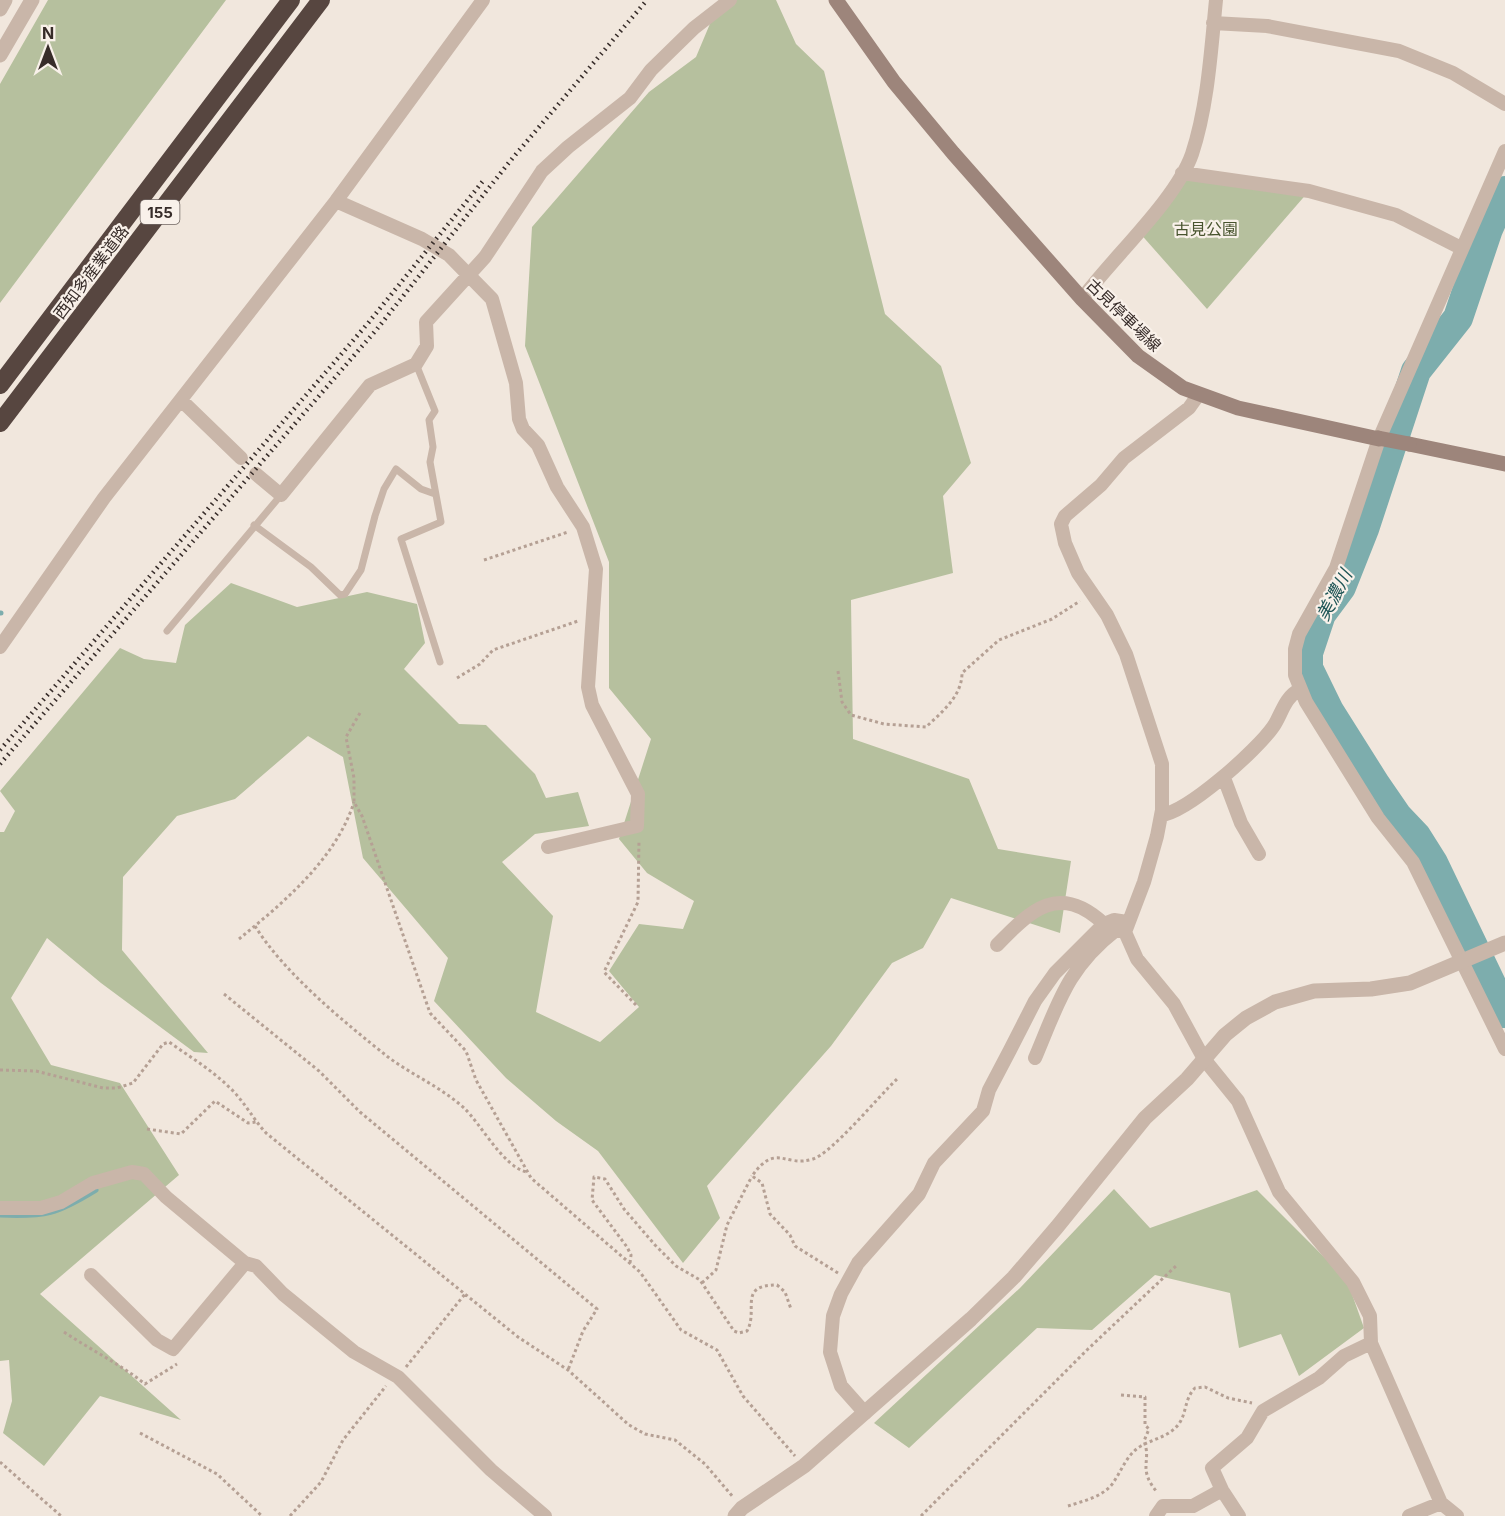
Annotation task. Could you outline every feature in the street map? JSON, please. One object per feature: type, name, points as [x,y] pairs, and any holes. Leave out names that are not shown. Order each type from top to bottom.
[{"type":"highway","name":"西知多産業道路","points":[[0,386],[291,0]]},
{"type":"highway","name":"西知多産業道路","points":[[0,423],[321,0]]},
{"type":"main road","name":"古見停車場線","points":[[836,0],[902,91],[1082,299],[1138,356],[1183,388],[1238,408],[1505,464]]},
{"type":"street","points":[[0,9],[5,0]]},
{"type":"street","points":[[0,55],[32,0]]},
{"type":"street","points":[[0,647],[104,498],[336,201],[483,0]]},
{"type":"street","points":[[256,474],[281,495],[370,384],[385,380],[416,364],[427,346],[426,322],[486,257],[542,171],[630,98],[651,70],[694,28],[730,0]]},
{"type":"street","points":[[1082,299],[1156,211],[1192,155],[1203,107],[1216,0]]},
{"type":"street","points":[[1214,23],[1267,26],[1398,51],[1453,73],[1505,104]]},
{"type":"street","points":[[1505,151],[1378,439],[1336,568],[1299,634],[1294,663],[1299,690],[1378,818],[1413,862],[1505,1049]]},
{"type":"street","points":[[1182,173],[1309,190],[1396,215],[1461,248]]},
{"type":"street","points":[[336,201],[422,239],[449,255],[492,299],[516,382],[516,404],[523,429],[538,445],[557,487],[583,527],[596,569],[588,687],[592,705],[638,794],[637,826],[549,847]]},
{"type":"street","points":[[1199,394],[1189,408],[1124,458],[1101,485],[1065,516],[1061,524],[1065,543],[1078,573],[1107,615],[1126,654],[1162,764],[1161,814],[1144,882],[1126,927],[1137,959],[1174,1004],[1204,1059],[1238,1101],[1279,1192],[1353,1282],[1370,1316],[1371,1343],[1441,1503],[1457,1516]]},
{"type":"street","points":[[181,400],[241,458]]},
{"type":"street","points":[[1161,814],[1176,810],[1224,778],[1265,737],[1288,698],[1299,690]]},
{"type":"street","points":[[1224,778],[1241,823],[1259,854]]},
{"type":"street","points":[[998,945],[1025,916],[1043,905],[1073,905],[1088,911],[1104,924]]},
{"type":"street","points":[[865,1413],[841,1386],[830,1353],[833,1316],[849,1280],[873,1244],[910,1206],[941,1155],[983,1111],[989,1090],[1035,1001],[1055,973],[1104,924],[1114,920],[1126,927]]},
{"type":"street","points":[[1035,1058],[1059,1000],[1081,960],[1116,930],[1126,927]]},
{"type":"street","points":[[738,1512],[804,1466],[971,1319],[1014,1276],[1145,1118],[1187,1079],[1225,1035],[1246,1018],[1275,1002],[1314,991],[1371,989],[1410,983],[1505,943]]},
{"type":"street","points":[[0,1208],[41,1208],[61,1203],[93,1183],[132,1172],[144,1174],[166,1197],[244,1263],[255,1266],[284,1294],[354,1352],[397,1376],[491,1470],[545,1516]]},
{"type":"street","points":[[91,1275],[157,1340],[173,1349],[244,1263]]},
{"type":"street","points":[[1239,1516],[1222,1490],[1212,1468],[1247,1438],[1266,1410],[1319,1378],[1344,1356],[1371,1343]]},
{"type":"street","points":[[1156,1516],[1161,1508],[1166,1506],[1193,1506],[1222,1490]]},
{"type":"street","points":[[1395,1516],[1410,1515],[1441,1503]]},
{"type":"lane","points":[[416,364],[435,411],[429,420],[433,447],[430,462],[441,522],[401,539],[440,662]]},
{"type":"lane","points":[[254,525],[311,567],[340,595],[345,594],[361,570],[378,507],[396,469],[421,489],[435,494]]},
{"type":"lane","points":[[167,631],[281,495]]},
{"type":"path","points":[[484,560],[583,527]]},
{"type":"path","points":[[838,671],[842,702],[851,715],[884,724],[926,727],[954,697],[960,686],[962,673],[999,640],[1052,619],[1092,593]]},
{"type":"path","points":[[457,678],[480,664],[493,650],[592,618]]},
{"type":"path","points":[[239,939],[298,887],[324,855],[348,818],[354,802],[354,778],[346,737],[360,713]]},
{"type":"path","points":[[354,802],[362,816],[430,1013],[466,1051],[480,1088],[528,1172],[557,1203],[630,1263],[649,1283],[673,1322],[688,1334],[717,1350],[743,1396],[804,1466]]},
{"type":"path","points":[[636,1005],[604,972],[638,902],[640,856],[637,826]]},
{"type":"path","points":[[255,926],[266,945],[315,994],[388,1057],[463,1107],[502,1154],[515,1167],[528,1172]]},
{"type":"path","points":[[224,994],[319,1071],[360,1112],[597,1309],[583,1330],[568,1370]]},
{"type":"path","points":[[0,1070],[36,1071],[103,1088],[117,1088],[133,1083],[163,1044],[169,1042],[227,1084],[255,1122],[518,1337],[568,1370],[629,1425],[645,1434],[675,1440],[705,1464],[738,1512]]},
{"type":"path","points":[[702,1283],[716,1270],[727,1225],[752,1176],[763,1162],[772,1158],[813,1159],[831,1148],[897,1079]]},
{"type":"path","points":[[147,1129],[181,1134],[214,1101],[248,1123],[255,1122]]},
{"type":"path","points":[[630,1263],[631,1255],[627,1247],[592,1200],[594,1177],[600,1176],[605,1179],[624,1209],[655,1245],[676,1266],[702,1283],[728,1326],[739,1333],[747,1331],[750,1326],[751,1300],[755,1290],[763,1285],[777,1285],[785,1292],[791,1309]]},
{"type":"path","points":[[752,1176],[762,1183],[770,1214],[790,1235],[795,1246],[849,1280]]},
{"type":"path","points":[[921,1516],[1088,1349],[1177,1265]]},
{"type":"path","points":[[290,1516],[321,1482],[343,1440],[465,1294]]},
{"type":"path","points":[[64,1332],[127,1370],[145,1384],[178,1364],[173,1349]]},
{"type":"path","points":[[1068,1506],[1090,1499],[1112,1485],[1132,1453],[1144,1444],[1172,1431],[1180,1423],[1187,1395],[1195,1388],[1205,1387],[1266,1410]]},
{"type":"path","points":[[1121,1395],[1145,1397],[1145,1425],[1149,1429],[1144,1444]]},
{"type":"path","points":[[140,1433],[217,1474],[262,1516]]},
{"type":"path","points":[[1144,1444],[1148,1447],[1145,1472],[1166,1506]]},
{"type":"path","points":[[0,1462],[61,1516]]},
{"type":"green space","points":[[48,0],[226,0],[0,303],[0,84]]},
{"type":"green space","points":[[720,0],[776,0],[796,44],[824,71],[885,314],[941,366],[971,463],[943,496],[953,573],[851,600],[853,739],[969,779],[998,849],[1071,861],[1060,933],[951,898],[923,948],[892,963],[831,1046],[707,1186],[720,1218],[683,1263],[598,1151],[556,1121],[506,1078],[434,1001],[448,958],[363,858],[343,757],[308,736],[235,799],[177,816],[123,877],[122,950],[208,1053],[194,1052],[101,983],[47,938],[11,998],[51,1065],[120,1083],[179,1175],[40,1294],[181,1420],[100,1396],[44,1466],[3,1433],[12,1401],[9,1360],[0,1361],[0,832],[4,832],[15,811],[0,791],[120,648],[144,659],[176,663],[185,625],[231,583],[297,607],[367,592],[417,604],[425,643],[404,669],[459,724],[486,725],[535,774],[546,798],[578,792],[589,826],[535,834],[502,862],[553,916],[536,1012],[600,1042],[639,1007],[609,971],[639,924],[683,929],[694,901],[647,873],[619,839],[651,739],[609,688],[609,562],[525,346],[532,227],[649,92],[696,57]]},
{"type":"green space","name":"古見公園","points":[[1182,173],[1309,191],[1207,309],[1138,231]]},
{"type":"green space","points":[[1114,1189],[1150,1228],[1257,1190],[1347,1280],[1364,1328],[1299,1376],[1281,1334],[1239,1348],[1230,1293],[1155,1275],[1092,1330],[1037,1328],[909,1448],[874,1423],[1020,1288]]},
{"type":"waterway","name":"美濃川","points":[[1505,191],[1488,229],[1458,318],[1416,371],[1364,529],[1341,587],[1321,614],[1308,653],[1308,668],[1329,711],[1375,784],[1397,816],[1416,836],[1433,863],[1505,1013]]},
{"type":"waterway","points":[[0,1215],[51,1212],[96,1190]]},
{"type":"railway","points":[[0,764],[377,329],[511,160],[647,0]]},
{"type":"railway","points":[[0,750],[369,322],[483,181]]}]
